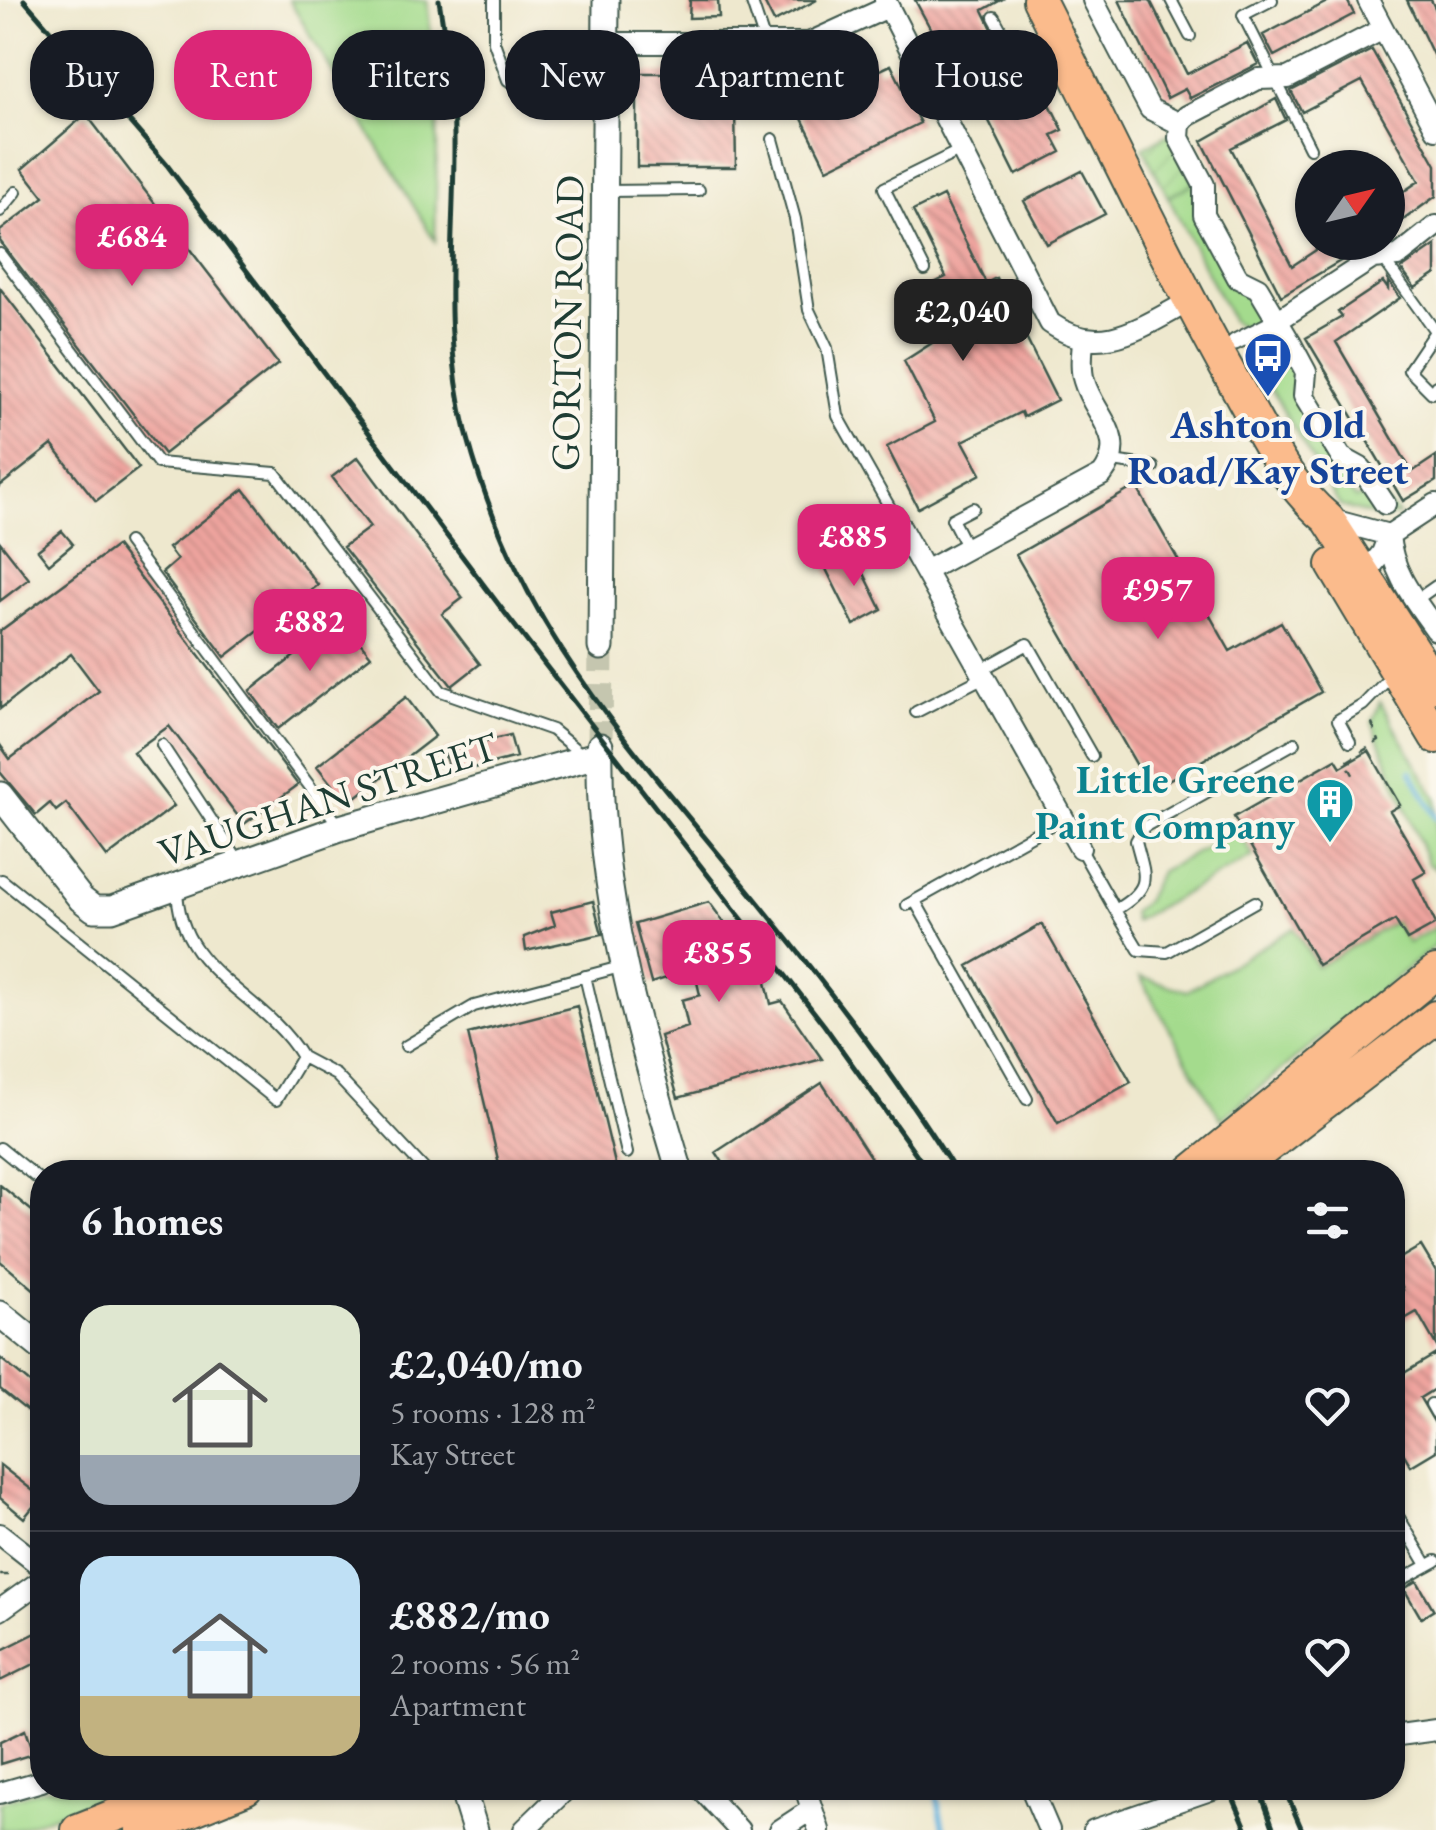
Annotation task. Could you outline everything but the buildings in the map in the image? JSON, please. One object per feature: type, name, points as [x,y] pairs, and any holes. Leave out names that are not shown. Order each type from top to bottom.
[{"type":"highway","points":[[1044,5],[1190,301],[1276,456],[1365,574],[1436,686]]},
{"type":"highway","points":[[1317,510],[1310,528],[1436,738]]},
{"type":"highway","points":[[1207,1160],[1436,972]]},
{"type":"highway","points":[[1208,1160],[1436,992]]},
{"type":"highway","points":[[1250,1160],[1436,1017]]},
{"type":"highway","points":[[78,1830],[154,1800]]},
{"type":"highway","points":[[142,1830],[216,1800]]},
{"type":"street","name":"GORTON ROAD","points":[[606,0],[606,30]]},
{"type":"street","points":[[1092,0],[1150,109],[1180,124]]},
{"type":"street","points":[[1368,0],[1434,120]]},
{"type":"street","points":[[835,30],[887,4],[900,30]]},
{"type":"street","points":[[1383,29],[1288,78],[1258,80],[1186,116],[1180,124],[1179,138],[1204,185],[1204,215],[1238,278],[1258,288],[1306,372],[1304,396],[1341,457],[1361,468],[1385,504]]},
{"type":"street","name":"GORTON ROAD","points":[[601,647],[606,120]]},
{"type":"street","points":[[946,120],[1050,323],[1082,341],[1113,339],[1190,301]]},
{"type":"street","points":[[1405,250],[1436,226]]},
{"type":"street","points":[[1236,342],[1277,321],[1370,260]]},
{"type":"street","points":[[925,571],[1102,475],[1113,461],[1113,437],[1084,382],[1082,341]]},
{"type":"street","points":[[1365,574],[1382,553],[1389,536],[1436,504]]},
{"type":"street","points":[[1317,510],[1389,536]]},
{"type":"street","points":[[894,516],[1080,848]]},
{"type":"street","points":[[1389,536],[1391,556],[1436,630]]},
{"type":"street","points":[[595,753],[601,832],[626,966],[649,1068],[676,1160]]},
{"type":"street","name":"VAUGHAN STREET","points":[[0,794],[81,899],[94,909],[112,908],[340,828],[595,753]]},
{"type":"street","points":[[0,1314],[30,1338]]},
{"type":"street","points":[[0,1534],[30,1558]]},
{"type":"street","points":[[0,1610],[30,1589]]},
{"type":"street","points":[[1405,1734],[1436,1730]]},
{"type":"street","points":[[0,1793],[30,1784]]},
{"type":"street","points":[[464,1800],[475,1830]]},
{"type":"street","points":[[524,1830],[555,1800]]},
{"type":"street","points":[[711,1800],[738,1830]]},
{"type":"street","points":[[809,1800],[818,1830]]},
{"type":"street","points":[[1036,1800],[1049,1830]]},
{"type":"street","points":[[1094,1830],[1181,1800]]},
{"type":"street","points":[[780,1830],[812,1809]]},
{"type":"lane","points":[[494,0],[494,42],[505,72]]},
{"type":"lane","points":[[750,0],[761,30]]},
{"type":"lane","points":[[1171,0],[1190,36]]},
{"type":"lane","points":[[1272,0],[1244,15],[1310,148]]},
{"type":"lane","points":[[994,17],[1001,30]]},
{"type":"lane","points":[[774,138],[795,219],[809,310],[827,348],[838,416],[894,516]]},
{"type":"lane","points":[[926,270],[884,188],[961,150]]},
{"type":"lane","points":[[605,191],[699,190]]},
{"type":"lane","points":[[0,211],[16,192]]},
{"type":"lane","points":[[0,254],[158,463],[275,473],[441,691],[552,730],[595,753]]},
{"type":"lane","points":[[1384,260],[1436,331],[1409,370],[1432,393],[1436,386]]},
{"type":"lane","points":[[1113,461],[1153,468]]},
{"type":"lane","points":[[967,548],[952,519],[972,508]]},
{"type":"lane","points":[[128,542],[340,828]]},
{"type":"lane","points":[[1416,600],[1436,586]]},
{"type":"lane","points":[[916,712],[1028,644],[1092,756]]},
{"type":"lane","points":[[1350,742],[1338,720],[1364,705],[1396,673]]},
{"type":"lane","points":[[1116,910],[1136,898],[1146,874],[1136,841],[1144,828],[1295,743]]},
{"type":"lane","points":[[162,746],[240,863]]},
{"type":"lane","points":[[1027,1099],[911,903],[1063,818]]},
{"type":"lane","points":[[1080,848],[1140,950],[1167,952],[1255,902]]},
{"type":"lane","points":[[2,880],[276,1100],[302,1058]]},
{"type":"lane","points":[[177,885],[177,916],[202,961],[288,1033],[302,1058],[336,1075],[415,1160]]},
{"type":"lane","points":[[406,1046],[474,1006],[626,966]]},
{"type":"lane","points":[[585,976],[628,1153]]},
{"type":"lane","points":[[0,1148],[30,1172]]},
{"type":"lane","points":[[1405,1525],[1431,1563],[1405,1577]]},
{"type":"path","points":[[1250,366],[1290,342]]},
{"type":"path","points":[[1356,780],[1346,762],[1380,742],[1369,723],[1373,706]]},
{"type":"green space","points":[[289,0],[427,0],[430,30],[332,30],[332,71],[312,38],[312,30],[307,30]]},
{"type":"green space","points":[[362,120],[438,120],[435,241]]},
{"type":"green space","points":[[1169,134],[1195,182],[1168,197],[1143,148]]},
{"type":"green space","points":[[1195,182],[1196,214],[1234,288],[1252,294],[1267,319],[1246,329],[1232,321],[1168,197]]},
{"type":"green space","points":[[1284,351],[1298,374],[1298,400],[1338,467],[1353,475],[1348,488],[1355,498],[1379,500],[1398,515],[1382,518],[1340,506],[1263,376],[1266,362]]},
{"type":"green space","points":[[1380,702],[1436,798],[1436,869],[1428,864],[1372,722]]},
{"type":"green space","points":[[1238,831],[1253,856],[1134,921],[1132,912],[1145,901],[1160,872]]},
{"type":"green space","points":[[1395,922],[1408,943],[1436,927],[1436,945],[1221,1119],[1140,977],[1187,991],[1294,928],[1317,967]]},
{"type":"green space","points":[[30,1793],[30,1800],[94,1800],[15,1830],[0,1830],[0,1802]]},
{"type":"waterway","points":[[1411,771],[1436,818]]},
{"type":"waterway","points":[[938,1800],[944,1830]]},
{"type":"tunnel","points":[[600,746],[601,647]]},
{"type":"railway","points":[[24,0],[167,165],[508,617],[824,1025],[920,1160]]},
{"type":"railway","points":[[439,0],[454,118],[454,358],[467,435],[513,563],[543,619],[612,722],[823,983],[948,1160]]},
{"type":"railway","points":[[1234,1800],[1247,1830]]},
{"type":"railway","points":[[1263,1800],[1274,1830]]},
{"type":"railway","points":[[1289,1800],[1302,1830]]},
{"type":"place","name":"Ashton Old Road/Kay Street","points":[[1268,398]]},
{"type":"place","name":"Little Greene Paint Company","points":[[1330,844]]}]
